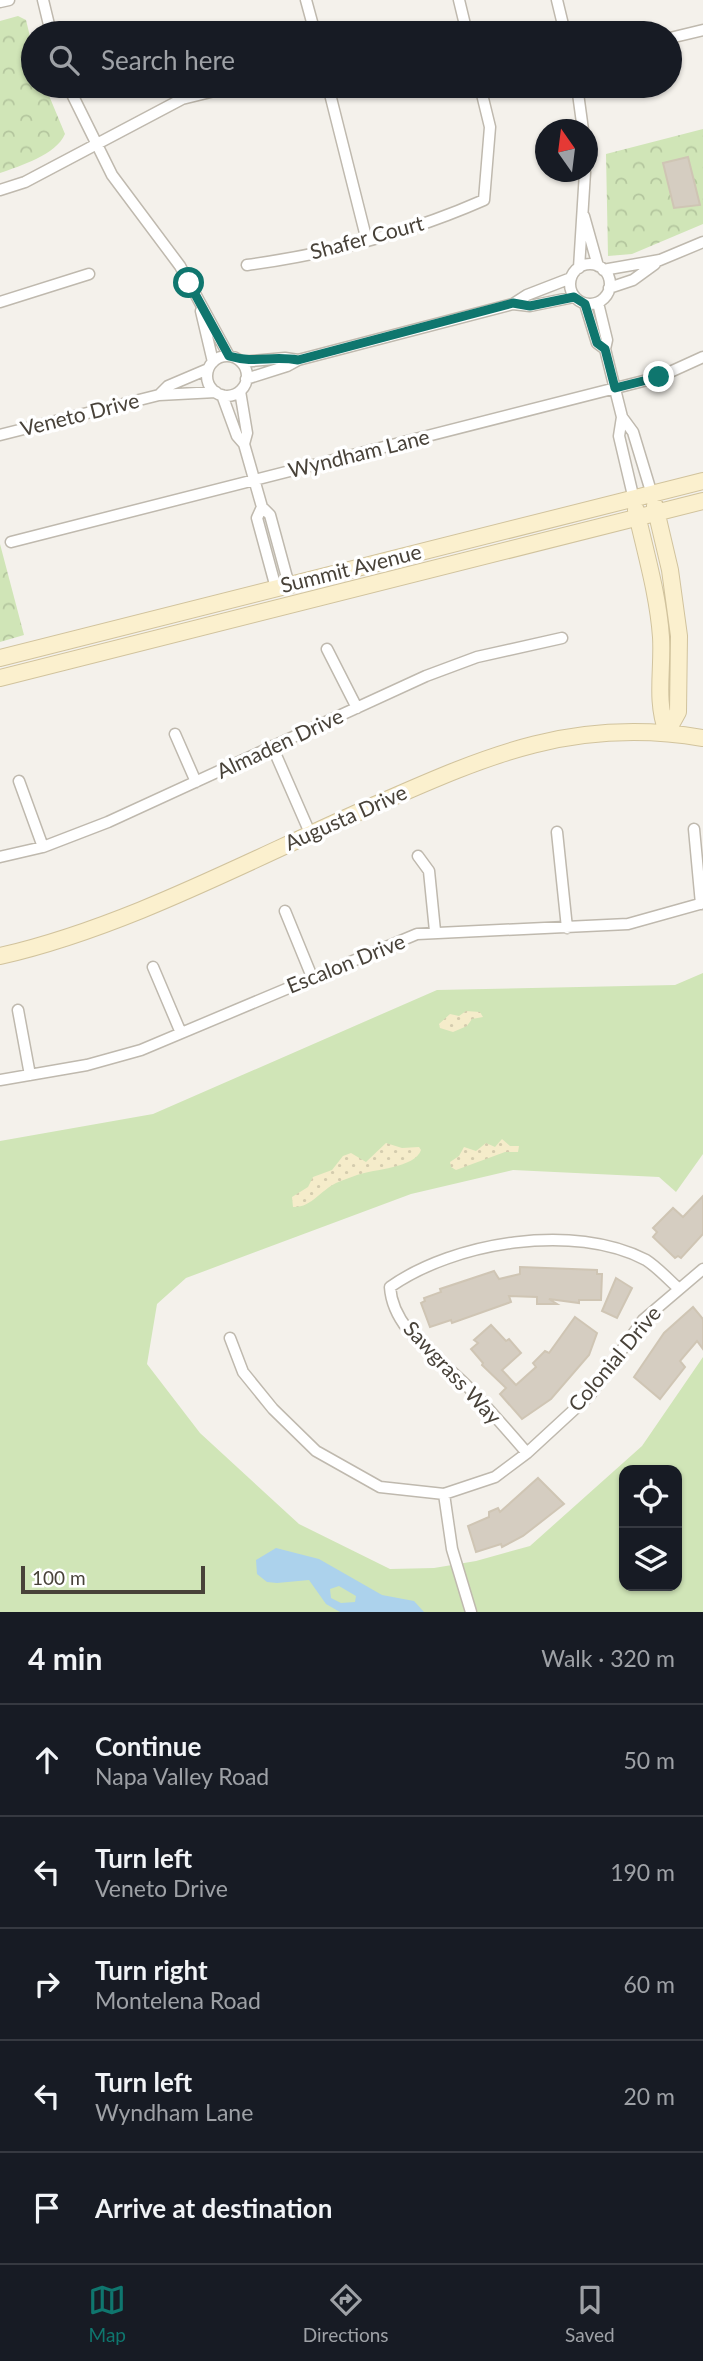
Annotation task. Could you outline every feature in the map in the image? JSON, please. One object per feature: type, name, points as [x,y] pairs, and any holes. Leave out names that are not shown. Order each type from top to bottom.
[{"type":"main road","name":"Summit Avenue","points":[[0,678],[654,504],[703,481]]},
{"type":"main road","name":"Summit Avenue","points":[[654,504],[703,501]]},
{"type":"main road","points":[[654,504],[677,607],[681,660],[678,712],[667,732]]},
{"type":"main road","name":"Summit Avenue","points":[[0,658],[282,587],[636,509]]},
{"type":"main road","points":[[636,509],[658,610],[662,674],[659,712],[667,732]]},
{"type":"main road","name":"Augusta Drive","points":[[0,956],[95,928],[310,833],[508,750],[592,733],[667,732],[703,738]]},
{"type":"street","points":[[0,2],[9,0]]},
{"type":"street","points":[[43,0],[48,21]]},
{"type":"street","points":[[306,0],[311,21]]},
{"type":"street","points":[[459,0],[464,21]]},
{"type":"street","points":[[557,0],[562,21]]},
{"type":"street","points":[[682,35],[703,30]]},
{"type":"street","points":[[73,98],[94,143],[130,201],[166,244],[229,356],[241,362],[285,358],[298,360]]},
{"type":"street","points":[[0,190],[25,182],[94,143],[186,98]]},
{"type":"street","points":[[331,98],[367,241]]},
{"type":"street","name":"Shafer Court","points":[[247,265],[367,241],[449,216],[484,200],[490,127],[484,98]]},
{"type":"street","points":[[579,98],[582,119]]},
{"type":"street","points":[[585,182],[584,216],[609,288]]},
{"type":"street","points":[[579,268],[579,225],[584,216]]},
{"type":"street","points":[[570,278],[574,297],[585,304],[598,303],[609,288],[634,280],[660,260],[703,242]]},
{"type":"street","points":[[244,444],[247,433],[240,390],[246,379],[298,360],[513,303],[570,278],[579,268],[588,265],[601,268],[660,260]]},
{"type":"street","points":[[0,302],[89,274]]},
{"type":"street","points":[[513,303],[530,306],[574,297]]},
{"type":"street","points":[[598,303],[607,340],[605,349],[622,417],[619,436],[636,509]]},
{"type":"street","points":[[585,304],[597,343],[605,349]]},
{"type":"street","points":[[201,308],[210,365],[208,383],[219,394],[237,436],[244,444],[261,507],[270,515],[282,587]]},
{"type":"street","points":[[210,365],[229,356]]},
{"type":"street","name":"Wyndham Lane","points":[[11,542],[659,377],[703,357]]},
{"type":"street","points":[[241,362],[246,379]]},
{"type":"street","name":"Veneto Drive","points":[[159,394],[168,386],[210,365]]},
{"type":"street","points":[[219,394],[240,390]]},
{"type":"street","name":"Veneto Drive","points":[[0,435],[159,394],[219,394]]},
{"type":"street","points":[[622,417],[633,432],[654,504]]},
{"type":"street","name":"Almaden Drive","points":[[0,857],[43,847],[108,822],[426,676],[477,657],[562,638]]},
{"type":"street","points":[[327,649],[357,708]]},
{"type":"street","points":[[175,734],[196,782]]},
{"type":"street","points":[[272,746],[310,833]]},
{"type":"street","points":[[19,781],[43,847]]},
{"type":"street","points":[[694,829],[702,903]]},
{"type":"street","points":[[557,832],[567,928]]},
{"type":"street","points":[[418,856],[429,871],[435,931]]},
{"type":"street","name":"Escalon Drive","points":[[0,1080],[117,1057],[181,1033],[392,943],[435,931],[628,924],[702,903]]},
{"type":"street","points":[[285,911],[312,977]]},
{"type":"street","points":[[153,967],[181,1033]]},
{"type":"street","points":[[18,1010],[30,1075]]},
{"type":"street","name":"Sawgrass Way","points":[[527,1453],[468,1387],[412,1335],[392,1306],[390,1287],[412,1272],[519,1240],[564,1239],[613,1247],[647,1261],[678,1288]]},
{"type":"street","name":"Colonial Drive","points":[[230,1338],[243,1371],[273,1409],[316,1451],[380,1487],[444,1494],[495,1477],[527,1453],[590,1395],[643,1320],[703,1269]]},
{"type":"street","points":[[444,1494],[452,1549],[471,1612]]},
{"type":"green space","points":[[18,16],[26,20],[21,21],[21,98],[50,98],[65,134],[46,154],[0,173],[0,21]]},
{"type":"green space","points":[[703,129],[703,224],[632,254],[608,256],[606,154]]},
{"type":"green space","points":[[0,544],[24,635],[0,642]]},
{"type":"green space","points":[[703,973],[703,1154],[676,1192],[659,1177],[513,1170],[411,1194],[186,1278],[157,1304],[147,1364],[200,1433],[299,1524],[390,1569],[434,1568],[476,1561],[530,1546],[619,1467],[619,1591],[682,1591],[682,1465],[621,1465],[642,1446],[703,1357],[703,1612],[0,1612],[0,1141],[153,1114],[437,990],[675,985]]},
{"type":"sand","points":[[466,1011],[480,1012],[483,1017],[472,1019],[467,1026],[453,1032],[440,1028],[439,1024],[450,1014],[459,1016]]},
{"type":"sand","points":[[502,1139],[510,1146],[519,1146],[518,1152],[505,1152],[456,1170],[451,1167],[450,1162],[459,1156],[464,1147],[476,1151],[486,1143],[495,1147]]},
{"type":"sand","points":[[386,1143],[402,1148],[419,1147],[421,1150],[411,1161],[341,1181],[305,1205],[293,1207],[292,1197],[308,1187],[313,1177],[332,1170],[343,1156],[351,1153],[366,1162]]},
{"type":"water","points":[[276,1548],[319,1559],[382,1595],[414,1601],[424,1612],[340,1612],[326,1604],[309,1580],[267,1582],[257,1574],[256,1560]],"holes":[[[339,1586],[356,1596],[355,1602],[341,1603],[331,1598],[330,1589]]]},
{"type":"building","points":[[688,157],[700,205],[674,208],[663,163]]},
{"type":"building","points":[[703,1196],[703,1234],[681,1258],[675,1258],[653,1237],[657,1232],[653,1228],[673,1208],[683,1217]]},
{"type":"building","points":[[520,1267],[597,1270],[597,1274],[602,1274],[601,1300],[579,1300],[579,1303],[549,1299],[557,1304],[537,1304],[537,1297],[509,1296],[511,1302],[452,1323],[451,1320],[430,1327],[421,1303],[425,1301],[424,1298],[441,1292],[440,1289],[494,1271],[499,1279],[520,1274]]},
{"type":"building","points":[[616,1278],[632,1288],[617,1318],[602,1311]]},
{"type":"building","points":[[693,1307],[703,1319],[703,1349],[697,1341],[680,1361],[685,1367],[660,1399],[634,1377],[664,1333]]},
{"type":"building","points":[[575,1317],[597,1333],[589,1355],[551,1399],[522,1419],[500,1394],[506,1388],[482,1365],[471,1349],[478,1343],[474,1340],[491,1325],[506,1341],[509,1339],[521,1353],[502,1370],[516,1385],[536,1367],[533,1363],[545,1351],[549,1353]]},
{"type":"building","points":[[538,1478],[564,1504],[523,1536],[502,1547],[501,1544],[476,1552],[468,1526],[489,1517],[489,1512],[498,1508],[500,1512]]},
{"type":"route","points":[[189,283],[229,356],[241,362],[285,358],[298,360],[513,303],[530,306],[574,297],[585,304],[597,343],[605,349],[615,388],[659,377]]}]
